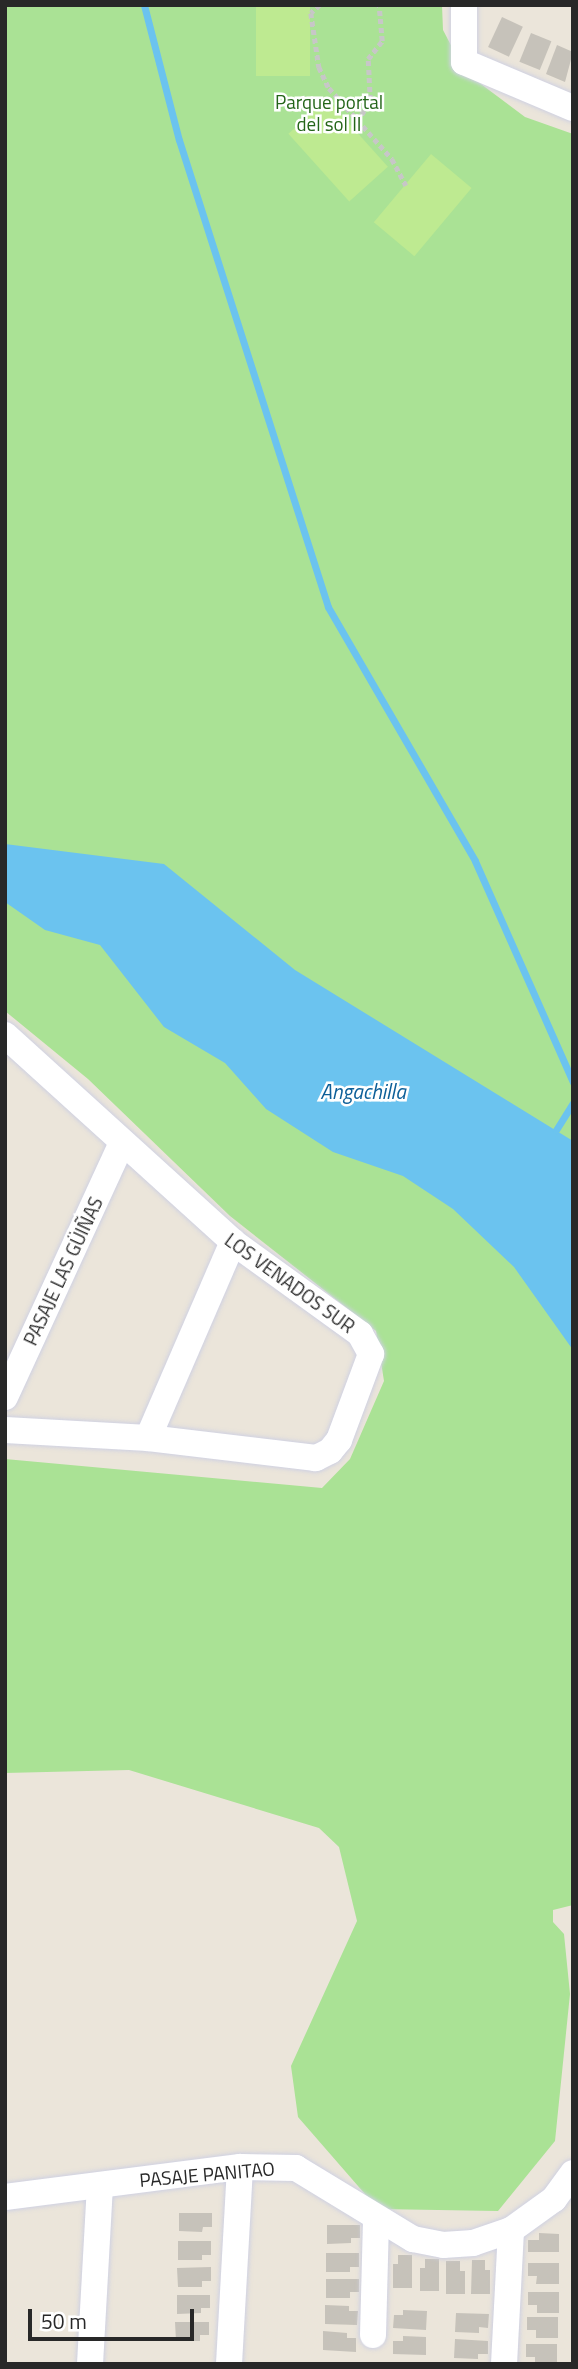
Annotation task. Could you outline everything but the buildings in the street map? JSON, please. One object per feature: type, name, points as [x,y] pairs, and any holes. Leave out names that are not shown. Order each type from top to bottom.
[{"type":"street","points":[[464,5],[464,62],[573,108]]},
{"type":"street","name":"LOS VENADOS SUR","points":[[5,1430],[148,1438],[307,1458],[324,1455],[339,1440],[371,1363],[369,1345],[360,1334],[233,1242],[8,1047]]},
{"type":"street","name":"PASAJE LAS GÜIÑAS","points":[[5,1398],[121,1145]]},
{"type":"street","points":[[148,1438],[233,1242]]},
{"type":"street","points":[[229,2364],[240,2167]]},
{"type":"street","name":"PASAJE PANITAO","points":[[5,2197],[240,2167],[296,2168],[316,2176],[376,2219],[413,2239],[443,2245],[473,2243],[512,2230],[554,2199],[573,2173]]},
{"type":"street","points":[[90,2364],[100,2186]]},
{"type":"street","points":[[373,2335],[376,2219]]},
{"type":"street","points":[[504,2364],[512,2230]]},
{"type":"path","points":[[320,5],[311,13],[320,67],[328,88],[392,159],[406,185]]},
{"type":"path","points":[[357,122],[370,100],[368,59],[382,41],[379,5]]},
{"type":"green space","name":"Parque portal del sol II","points":[[5,5],[442,5],[443,30],[465,72],[525,117],[573,134],[573,1905],[553,1910],[553,1922],[564,1934],[570,1994],[555,2141],[498,2211],[378,2209],[298,2117],[291,2066],[357,1921],[339,1847],[319,1828],[129,1770],[5,1773],[5,1459],[322,1488],[350,1459],[384,1381],[376,1331],[230,1216],[88,1079],[5,1011]]},
{"type":"green space","points":[[256,5],[310,5],[310,76],[256,76]]},
{"type":"green space","name":"Parque portal del sol II","points":[[327,99],[388,167],[349,201],[288,134]]},
{"type":"green space","points":[[431,154],[472,188],[414,256],[374,222]]},
{"type":"water","name":"Angachilla","points":[[5,844],[164,864],[295,970],[573,1141],[573,1350],[514,1267],[453,1209],[403,1176],[333,1152],[266,1109],[225,1063],[164,1027],[100,945],[45,930],[5,902]]},
{"type":"waterway","points":[[144,5],[179,140],[328,607],[475,861],[573,1082]]},
{"type":"waterway","points":[[556,1130],[573,1103]]}]
